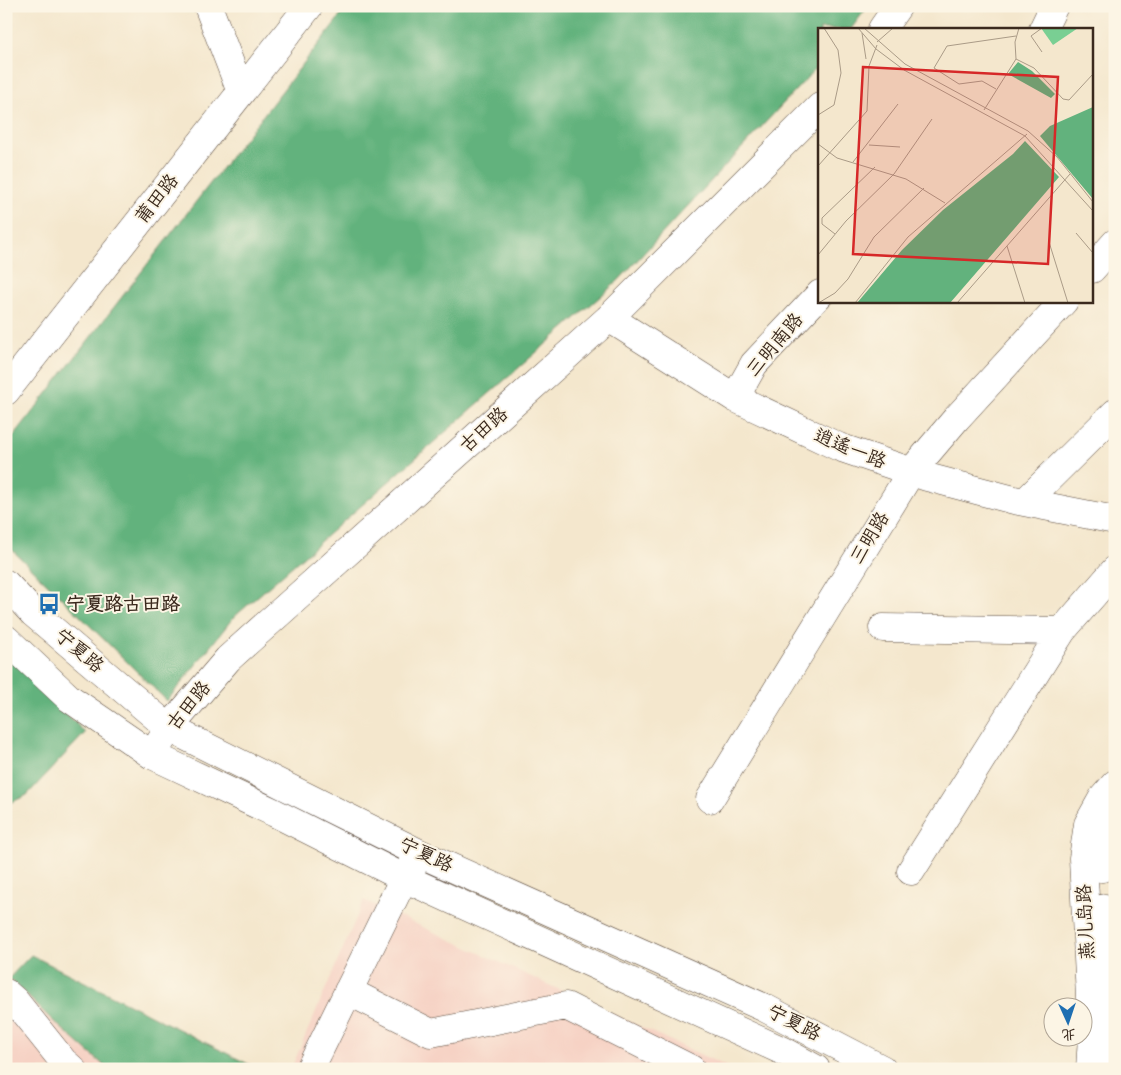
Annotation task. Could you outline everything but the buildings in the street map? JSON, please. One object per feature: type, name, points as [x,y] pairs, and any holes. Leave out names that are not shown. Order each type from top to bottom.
[{"type":"street","points":[[208,6],[241,92]]},
{"type":"street","name":"莆田路","points":[[6,392],[309,6]]},
{"type":"street","points":[[883,28],[898,6]]},
{"type":"street","points":[[1043,28],[1054,6]]},
{"type":"street","name":"古田路","points":[[152,755],[169,728],[228,659],[609,318],[818,109]]},
{"type":"street","points":[[1094,267],[1115,243]]},
{"type":"street","name":"三明南路","points":[[735,398],[754,364],[818,296]]},
{"type":"street","name":"三明路","points":[[710,799],[911,472],[956,418],[1063,302]]},
{"type":"street","name":"逍遥一路","points":[[609,318],[735,398],[839,447],[911,472],[1026,502],[1115,520]]},
{"type":"street","points":[[1026,502],[1115,413]]},
{"type":"street","points":[[911,871],[1062,631],[1115,570]]},
{"type":"street","name":"宁夏路","points":[[6,584],[33,613],[169,728],[421,854],[765,1008],[882,1069]]},
{"type":"street","points":[[883,628],[1062,631]]},
{"type":"street","name":"宁夏路","points":[[6,639],[69,698],[152,755],[275,813],[404,878],[783,1051],[816,1069]]},
{"type":"street","name":"燕儿岛路","points":[[1090,1069],[1092,1037],[1083,858],[1088,824],[1102,799],[1115,784]]},
{"type":"street","name":"燕儿岛路","points":[[1111,1069],[1112,1039],[1102,860],[1106,832],[1115,817]]},
{"type":"street","points":[[310,1069],[404,878],[421,854]]},
{"type":"street","points":[[348,991],[431,1034],[566,1006],[691,1069]]},
{"type":"street","points":[[6,993],[15,1001],[63,1061],[72,1069]]},
{"type":"shaded area","points":[[364,900],[732,1069],[291,1069]]},
{"type":"shaded area","points":[[6,976],[51,1019],[108,1069],[6,1069]]},
{"type":"green space","points":[[348,6],[868,6],[852,28],[818,28],[818,66],[618,281],[233,618],[167,701],[6,544],[6,446]]},
{"type":"green space","points":[[6,649],[85,733],[27,795],[6,805]]},
{"type":"green space","points":[[31,955],[258,1069],[108,1069],[51,1019],[9,978]]},
{"type":"place","name":"宁夏路古田路","points":[[49,604]]}]
